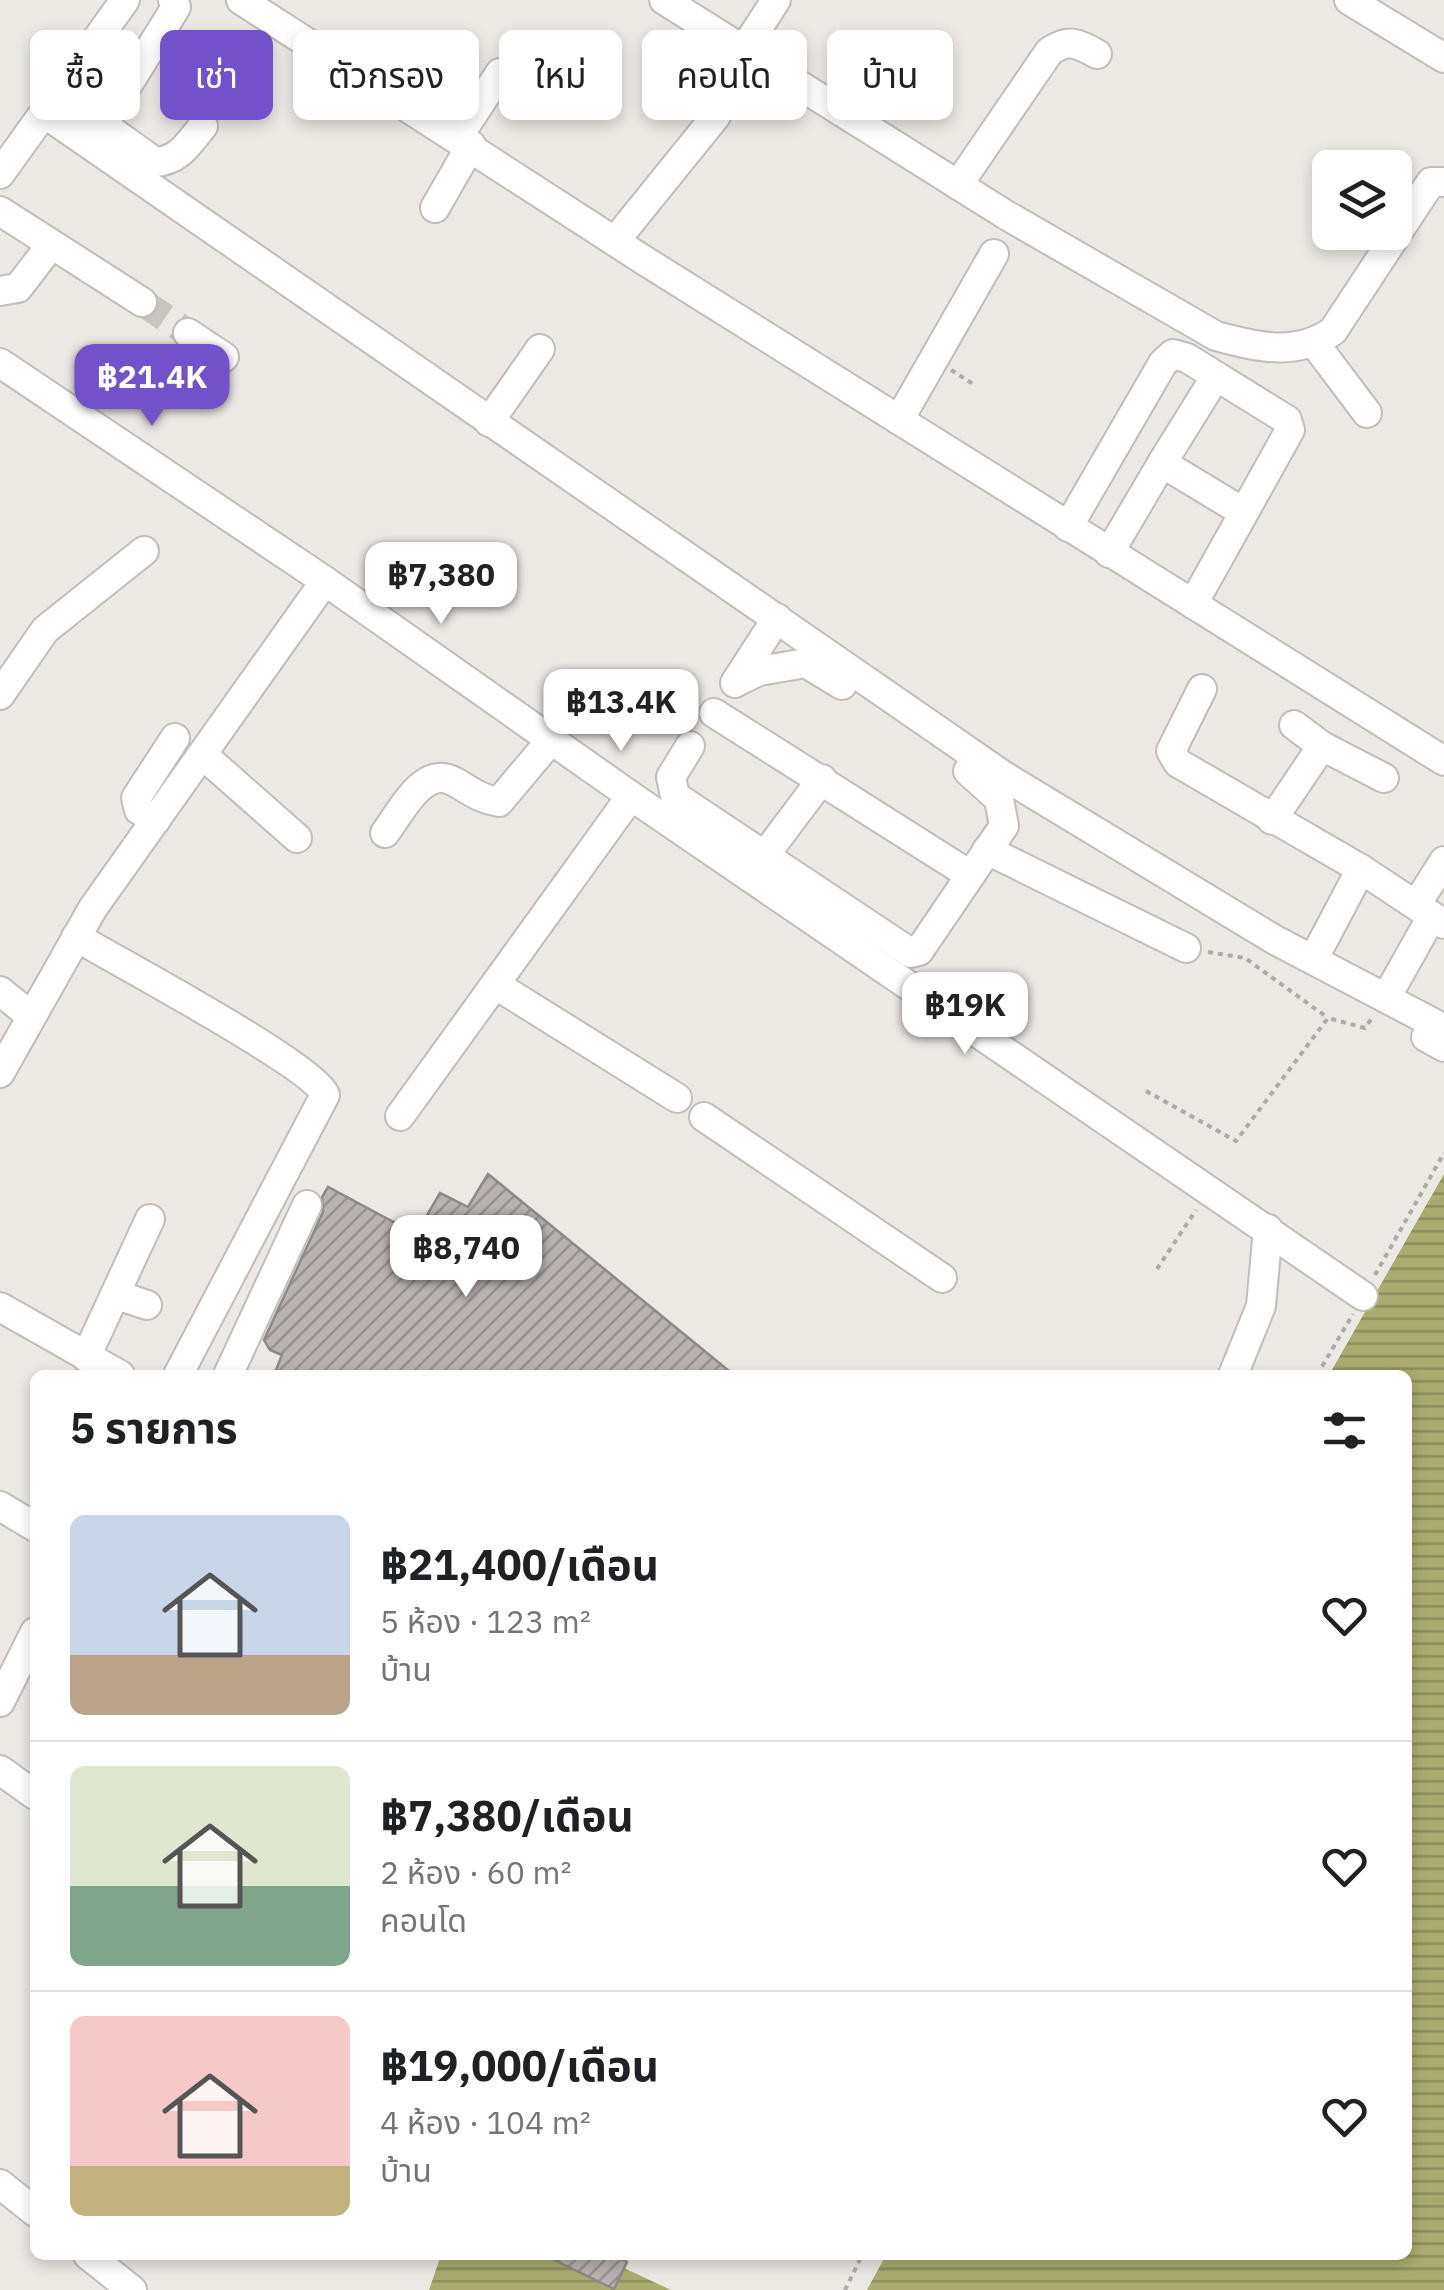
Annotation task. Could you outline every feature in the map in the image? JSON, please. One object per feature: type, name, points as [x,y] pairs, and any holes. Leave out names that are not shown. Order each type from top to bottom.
[{"type":"street","points":[[103,30],[125,0]]},
{"type":"street","points":[[104,123],[176,7],[173,0]]},
{"type":"street","points":[[241,0],[615,241],[1444,761]]},
{"type":"street","points":[[664,0],[710,30]]},
{"type":"street","points":[[757,30],[776,0]]},
{"type":"street","points":[[1349,0],[1444,58]]},
{"type":"street","points":[[958,185],[1049,52],[1061,43],[1075,42],[1097,54]]},
{"type":"street","points":[[435,208],[499,75]]},
{"type":"street","points":[[807,91],[958,185],[1216,336],[1264,348],[1315,344],[1333,330],[1359,297],[1431,182],[1444,182]]},
{"type":"street","points":[[0,174],[39,120]]},
{"type":"street","points":[[74,120],[489,422],[1004,776],[1274,940],[1441,1028]]},
{"type":"street","points":[[96,120],[156,162],[169,161],[181,153],[203,126]]},
{"type":"street","points":[[615,241],[713,120]]},
{"type":"street","points":[[4,222],[51,245],[142,302]]},
{"type":"street","points":[[0,291],[18,288],[51,245]]},
{"type":"street","points":[[899,420],[994,254]]},
{"type":"street","points":[[188,334],[224,357]]},
{"type":"street","points":[[1315,344],[1367,413]]},
{"type":"street","points":[[489,422],[540,349]]},
{"type":"street","points":[[1068,527],[1163,363],[1173,354],[1216,376],[1286,420],[1290,430],[1193,604]]},
{"type":"street","points":[[0,362],[325,580],[631,796],[1349,1287]]},
{"type":"street","points":[[1110,553],[1216,376]]},
{"type":"street","points":[[1162,463],[1243,512]]},
{"type":"street","points":[[0,695],[45,630],[144,551]]},
{"type":"street","points":[[0,1074],[76,936],[325,580]]},
{"type":"street","points":[[713,714],[792,665],[817,668],[990,787],[1005,817],[988,850],[919,951],[912,952],[675,796],[670,777],[777,618]]},
{"type":"street","points":[[1202,689],[1170,752],[1178,763],[1361,869],[1431,915]]},
{"type":"street","points":[[713,714],[970,875]]},
{"type":"street","points":[[1294,725],[1322,746],[1384,778]]},
{"type":"street","points":[[156,820],[139,810],[136,798],[175,738]]},
{"type":"street","points":[[385,832],[424,782],[436,777],[450,779],[481,799],[498,802],[551,740]]},
{"type":"street","points":[[1272,820],[1322,746]]},
{"type":"street","points":[[202,756],[297,838]]},
{"type":"street","points":[[765,855],[822,779]]},
{"type":"street","points":[[400,1116],[631,796]]},
{"type":"street","points":[[988,850],[1186,948]]},
{"type":"street","points":[[1386,998],[1431,915],[1444,861]]},
{"type":"street","points":[[1314,958],[1361,869]]},
{"type":"street","points":[[76,936],[274,1054],[322,1085],[325,1095],[181,1370]]},
{"type":"street","points":[[496,985],[677,1098]]},
{"type":"street","points":[[0,991],[31,1016]]},
{"type":"street","points":[[704,1117],[942,1278]]},
{"type":"street","points":[[230,1370],[307,1205]]},
{"type":"street","points":[[86,1357],[150,1219]]},
{"type":"street","points":[[1235,1370],[1261,1306],[1268,1229]]},
{"type":"street","points":[[117,1295],[147,1304]]},
{"type":"street","points":[[0,1307],[111,1370]]},
{"type":"street","points":[[0,1506],[30,1524]]},
{"type":"street","points":[[0,1702],[10,1657],[30,1637]]},
{"type":"street","points":[[0,1770],[30,1791]]},
{"type":"street","points":[[0,2184],[30,2208]]},
{"type":"street","points":[[94,2260],[132,2290]]},
{"type":"path","points":[[1186,948],[1246,958],[1328,1018],[1365,1028],[1386,998]]},
{"type":"path","points":[[1146,1092],[1236,1140],[1328,1018]]},
{"type":"path","points":[[1320,1370],[1349,1287],[1444,1153]]},
{"type":"path","points":[[1157,1269],[1209,1189]]},
{"type":"path","points":[[845,2290],[860,2260]]},
{"type":"shaded area","points":[[1444,1174],[1444,2290],[867,2290],[883,2260],[1412,2260],[1412,1370],[1332,1370]]},
{"type":"shaded area","points":[[439,2260],[607,2260],[671,2290],[429,2290]]},
{"type":"building","points":[[488,1174],[728,1370],[276,1370],[282,1355],[270,1350],[264,1340],[323,1212],[322,1197],[328,1187],[416,1234],[440,1193],[468,1207]]},
{"type":"building","points":[[554,2260],[623,2260],[627,2262],[614,2289]]},
{"type":"tunnel","points":[[142,302],[188,333]]}]
